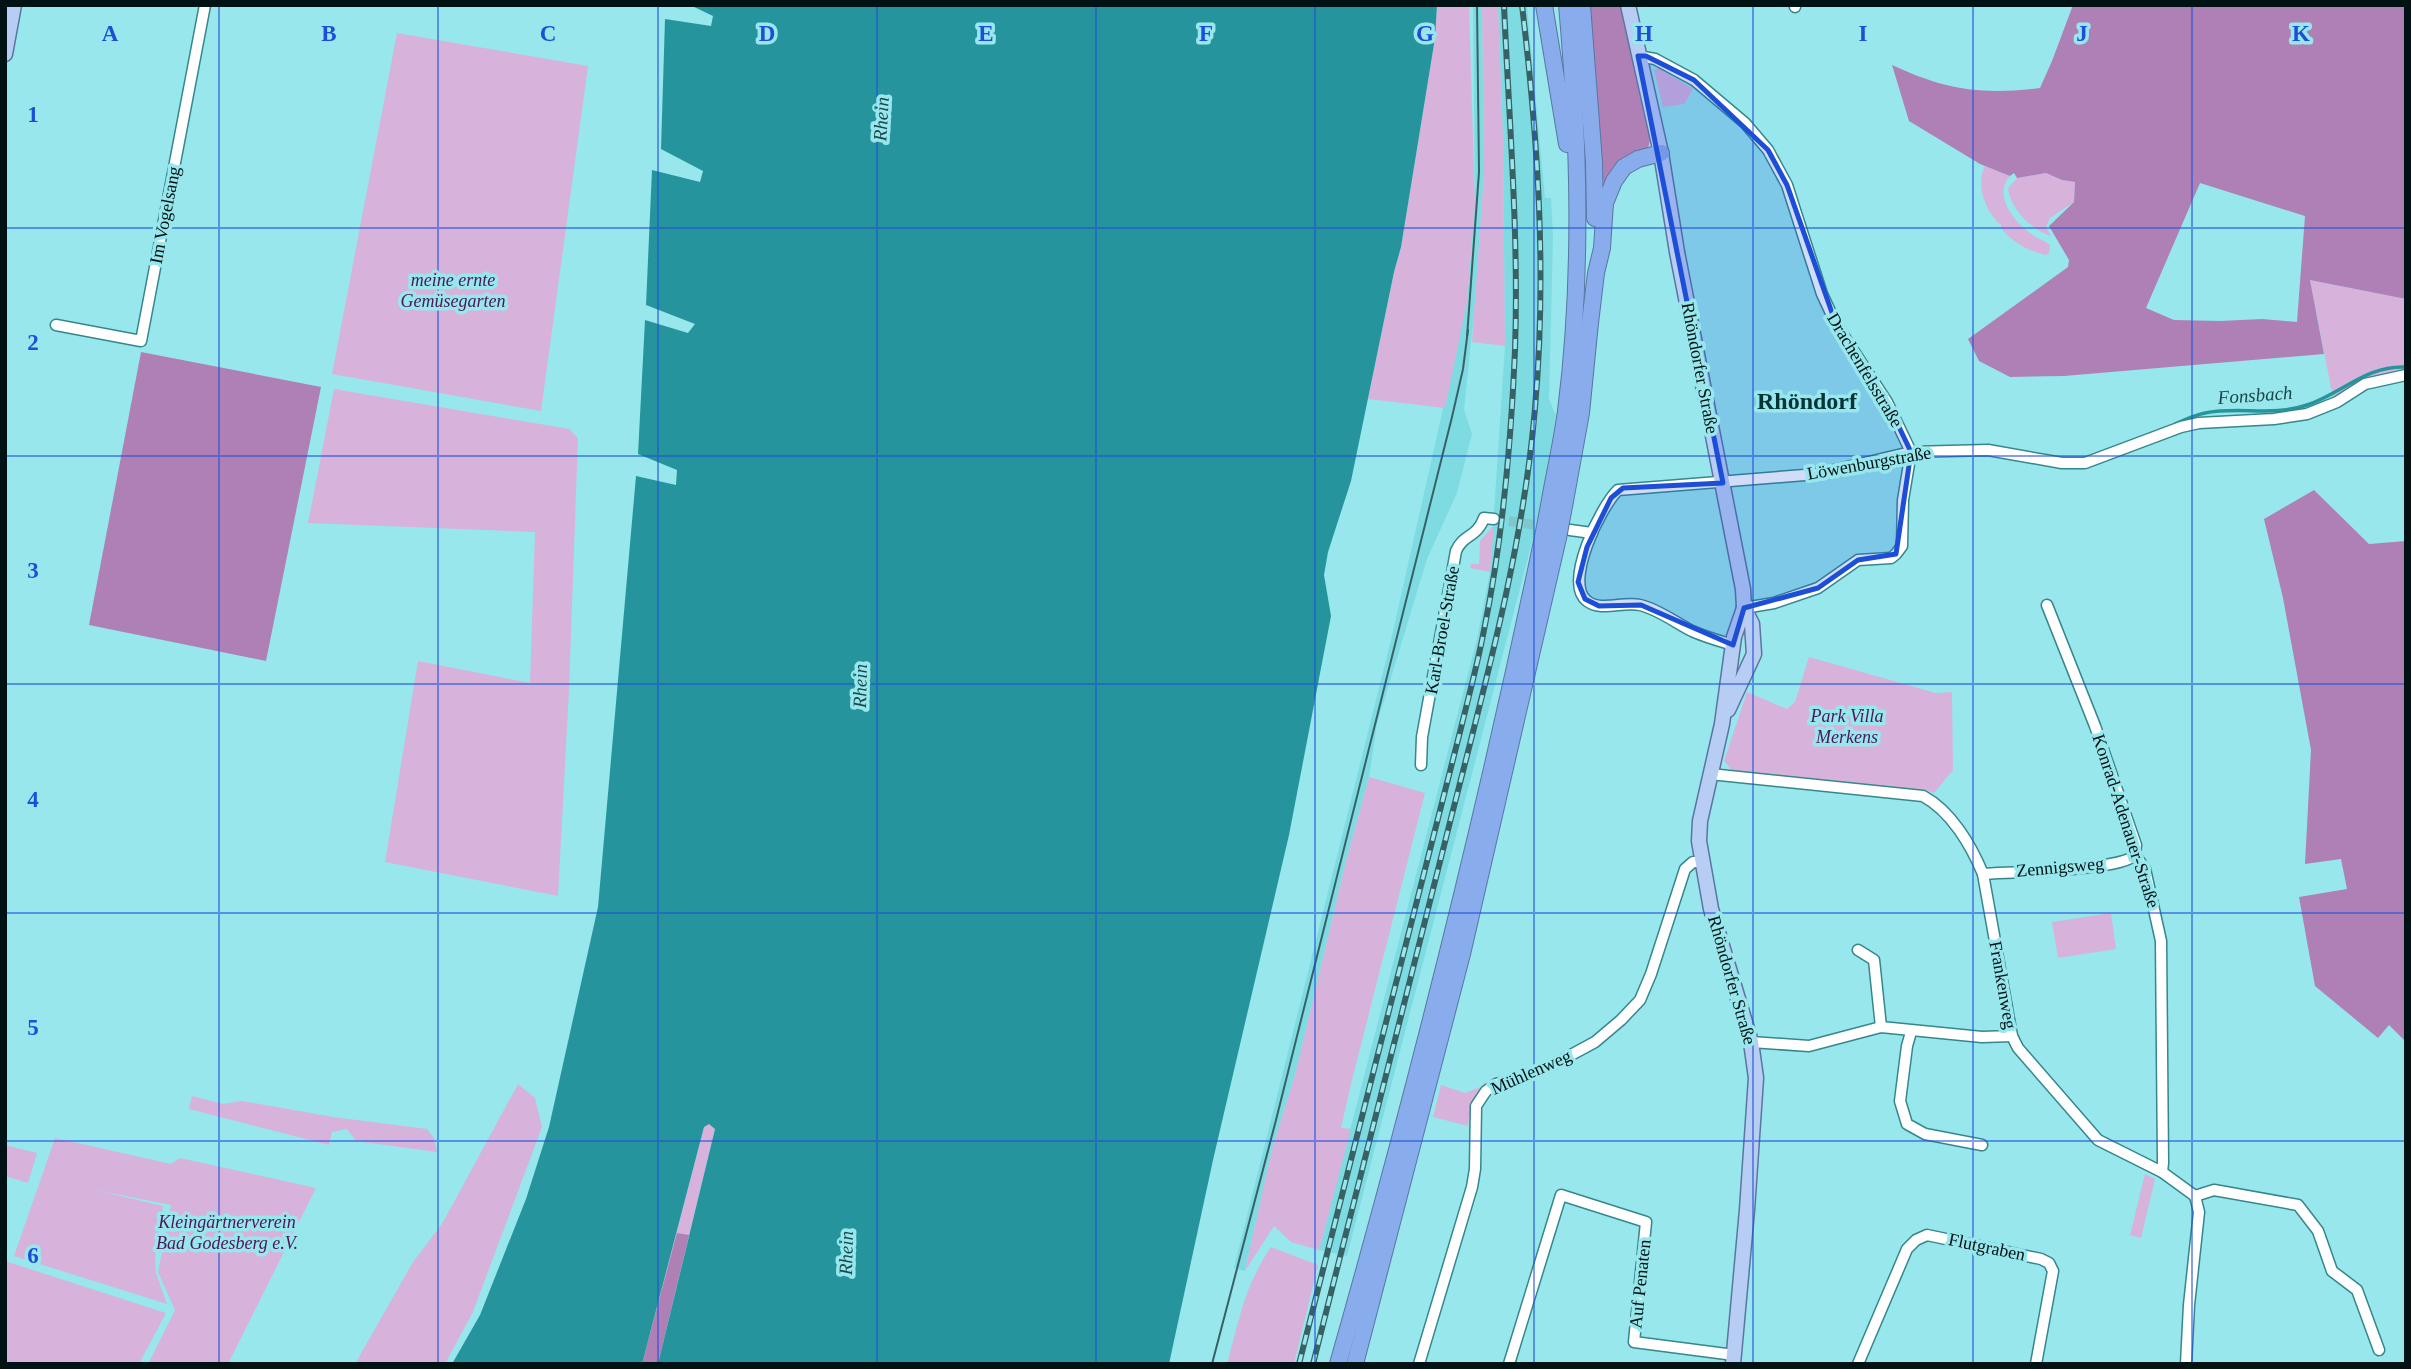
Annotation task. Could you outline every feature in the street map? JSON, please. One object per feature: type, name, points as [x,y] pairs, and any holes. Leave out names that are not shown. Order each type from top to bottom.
[{"type":"highway","points":[[1544,5],[1578,212]]},
{"type":"highway","points":[[1355,1364],[1465,942],[1557,535],[1557,501],[1575,317],[1578,212],[1573,78],[1567,5]]},
{"type":"highway","points":[[1557,501],[1581,413],[1596,273],[1594,162],[1582,5]]},
{"type":"highway","points":[[1596,273],[1602,248],[1605,203],[1614,181],[1624,167],[1661,153]]},
{"type":"highway","points":[[1338,1364],[1441,984],[1491,775],[1557,535]]},
{"type":"main road","points":[[5,54],[14,5]]},
{"type":"main road","name":"Rhöndorfer Straße","points":[[1628,5],[1661,153],[1677,252],[1743,589],[1744,608],[1734,641],[1722,724],[1700,821],[1699,841],[1711,909],[1751,1042],[1756,1078],[1734,1360]]},
{"type":"main road","name":"Rhöndorfer Straße","points":[[1722,724],[1754,654],[1752,624],[1744,608]]},
{"type":"main road","points":[[1734,641],[1745,631],[1753,637]]},
{"type":"street","name":"Im Vogelsang","points":[[56,324],[141,341],[205,5]]},
{"type":"street","name":"Drachenfelsstraße","points":[[1638,56],[1655,59],[1695,80],[1745,122],[1768,150],[1787,185],[1822,294],[1836,324],[1888,402],[1911,452]]},
{"type":"street","name":"Löwenburgstraße","points":[[1592,533],[1611,498],[1621,489],[1817,474],[1911,452],[1988,450],[2062,463],[2085,463],[2181,427],[2199,423],[2274,419],[2307,414],[2337,402],[2365,384],[2406,375]]},
{"type":"street","points":[[1744,608],[1808,593],[1858,561],[1891,558],[1896,554],[1902,546],[1903,500],[1911,452]]},
{"type":"street","name":"Karl-Broel-Straße","points":[[1421,765],[1422,737],[1456,551],[1462,539],[1475,534],[1484,518],[1494,519]]},
{"type":"street","points":[[1557,535],[1592,533],[1578,582],[1580,593],[1590,603],[1600,606],[1641,605],[1697,633],[1734,641]]},
{"type":"street","name":"Konrad-Adenauer-Straße","points":[[2047,606],[2095,726],[2136,845],[2136,855],[2145,869],[2161,941],[2162,1172]]},
{"type":"street","name":"Frankenweg","points":[[1710,774],[1923,796],[1936,804],[1971,849],[1983,874],[2012,1036],[2018,1048],[2098,1140],[2162,1172],[2195,1196]]},
{"type":"street","name":"Zennigsweg","points":[[1983,874],[2094,866],[2128,861],[2136,855]]},
{"type":"street","name":"Mühlenweg","points":[[1419,1364],[1472,1187],[1476,1107],[1486,1091],[1496,1084],[1548,1067],[1594,1042],[1622,1020],[1640,1000],[1651,974],[1685,869],[1693,862],[1701,862]]},
{"type":"street","points":[[1858,950],[1874,960],[1881,1027]]},
{"type":"street","points":[[1751,1042],[1809,1046],[1881,1027],[1982,1037],[2012,1036]]},
{"type":"street","points":[[1912,1032],[1907,1046],[1900,1101],[1907,1124],[1926,1133],[1982,1145]]},
{"type":"street","points":[[2186,1364],[2199,1212],[2195,1196],[2214,1190],[2298,1205],[2318,1231],[2332,1271],[2357,1290],[2379,1350]]},
{"type":"street","name":"Auf Penaten","points":[[1509,1364],[1561,1195],[1646,1222],[1634,1342],[1734,1360]]},
{"type":"street","name":"Flutgraben","points":[[1858,1364],[1907,1249],[1916,1240],[1927,1235],[2041,1259],[2049,1263],[2053,1271],[2036,1364]]},
{"type":"highlighted area","points":[[1638,56],[1646,56],[1694,80],[1768,150],[1787,185],[1836,324],[1887,402],[1911,452],[1896,554],[1858,560],[1818,588],[1744,608],[1733,645],[1641,605],[1599,606],[1585,599],[1578,582],[1587,547],[1611,498],[1623,488],[1723,483]]},
{"type":"shaded area","points":[[1473,5],[1482,5],[1484,172],[1464,410],[1472,434],[1457,493],[1427,559],[1377,724],[1369,777],[1295,1075],[1272,1149],[1245,1271],[1234,1268],[1391,640],[1467,302],[1475,205]]},
{"type":"shaded area","points":[[1498,5],[1527,5],[1545,198],[1551,198],[1553,237],[1549,399],[1556,416],[1538,519],[1347,1256],[1319,1250],[1477,639],[1490,572],[1505,346],[1503,137]]},
{"type":"shaded area","points":[[1590,5],[1620,5],[1650,140],[1648,149],[1613,171],[1602,184]]},
{"type":"shaded area","points":[[2073,5],[2406,5],[2406,299],[2310,280],[2324,354],[2064,376],[2010,377],[1979,361],[1968,339],[2068,267],[2069,260],[2049,226],[2074,202],[2075,182],[2046,173],[2017,178],[2014,173],[2010,176],[1980,164],[1909,121],[1892,65],[1947,85],[1999,91],[2040,88]],"holes":[[[2200,183],[2305,216],[2297,322],[2262,319],[2174,320],[2146,308]]]},
{"type":"shaded area","points":[[141,352],[321,387],[266,661],[89,625]]},
{"type":"shaded area","points":[[2314,490],[2369,544],[2406,541],[2406,1042],[2389,1025],[2378,1038],[2315,986],[2299,897],[2347,889],[2341,859],[2305,864],[2311,750],[2283,598],[2264,519]]},
{"type":"shaded area","points":[[677,1233],[689,1235],[658,1364],[642,1364]]},
{"type":"green space","points":[[1437,5],[1469,5],[1475,205],[1467,302],[1445,408],[1368,399],[1401,247],[1435,38]]},
{"type":"green space","points":[[1482,5],[1498,5],[1503,137],[1505,346],[1472,342],[1484,172]]},
{"type":"green space","name":"meine ernte Gemüsegarten","points":[[397,33],[588,66],[541,411],[332,374]]},
{"type":"green space","points":[[1659,68],[1693,89],[1684,104],[1663,107],[1654,70]]},
{"type":"green space","points":[[1985,166],[2010,176],[2004,191],[2007,207],[2024,228],[2050,245],[2049,253],[2046,255],[2027,249],[2001,228],[1984,198],[1981,182]]},
{"type":"green space","points":[[2046,173],[2075,182],[2074,202],[2050,218],[2046,227],[2051,236],[2023,218],[2013,204],[2008,188],[2017,178]]},
{"type":"green space","points":[[2310,280],[2406,299],[2406,371],[2386,373],[2368,379],[2333,398]]},
{"type":"green space","points":[[334,389],[569,429],[578,438],[558,896],[385,862],[418,661],[530,683],[535,532],[308,523]]},
{"type":"green space","points":[[1494,525],[1490,572],[1470,568],[1471,564],[1479,564],[1480,541]]},
{"type":"green space","name":"Park Villa Merkens","points":[[1809,657],[1936,693],[1952,692],[1953,770],[1934,793],[1926,790],[1735,774],[1724,761],[1747,692],[1787,709],[1795,702]]},
{"type":"green space","points":[[1369,777],[1425,793],[1341,1128],[1351,1129],[1319,1250],[1291,1242],[1274,1226],[1245,1271],[1272,1149],[1295,1075]]},
{"type":"green space","points":[[2111,913],[2116,949],[2058,958],[2052,922]]},
{"type":"green space","points":[[518,1084],[535,1098],[542,1127],[473,1312],[445,1364],[355,1364],[413,1262],[442,1224]]},
{"type":"green space","points":[[1488,1084],[1474,1103],[1468,1126],[1433,1117],[1441,1085],[1465,1093]]},
{"type":"green space","points":[[192,1096],[223,1104],[242,1101],[333,1117],[427,1129],[434,1138],[437,1152],[356,1141],[347,1129],[332,1132],[329,1145],[189,1109]]},
{"type":"green space","points":[[709,1123],[715,1128],[658,1364],[642,1364],[704,1127]]},
{"type":"green space","name":"Kleingärtnerverein Bad Godesberg e.V.","points":[[55,1138],[171,1164],[180,1158],[316,1188],[228,1364],[148,1364],[175,1310],[158,1272],[171,1205],[95,1190],[163,1206],[155,1258],[156,1273],[167,1304],[14,1256]]},
{"type":"green space","points":[[5,1145],[37,1153],[28,1183],[5,1176]]},
{"type":"green space","points":[[2145,1174],[2155,1179],[2141,1238],[2130,1235]]},
{"type":"green space","points":[[1271,1247],[1318,1265],[1294,1364],[1227,1364],[1249,1289]]},
{"type":"green space","points":[[5,1261],[166,1313],[139,1364],[5,1364]]},
{"type":"water","name":"Rhein","points":[[690,5],[1437,5],[1435,38],[1401,247],[1351,481],[1328,552],[1324,575],[1331,616],[1289,835],[1213,1160],[1169,1364],[658,1364],[715,1129],[709,1124],[704,1127],[642,1364],[452,1364],[480,1315],[526,1199],[549,1127],[598,907],[636,476],[676,485],[677,470],[638,454],[645,320],[688,333],[695,324],[646,305],[652,170],[700,182],[703,171],[661,149],[665,19],[711,26],[713,16]]},
{"type":"waterway","name":"Fonsbach","points":[[2175,424],[2197,415],[2218,411],[2294,409],[2319,400],[2366,375],[2406,367]]},
{"type":"tunnel","points":[[1494,519],[1550,527]]},
{"type":"tram line","points":[[1467,337],[1479,172],[1477,5]]},
{"type":"tram line","points":[[1212,1364],[1452,417],[1463,369],[1468,330]]},
{"type":"railway","points":[[1299,1364],[1473,679],[1496,561],[1508,455],[1516,307],[1515,221],[1504,5]]},
{"type":"railway","points":[[1313,1364],[1488,673],[1521,515],[1535,408],[1540,307],[1539,206],[1522,5]]},
{"type":"district","name":"Rhöndorf","points":[[1807,401]]}]
